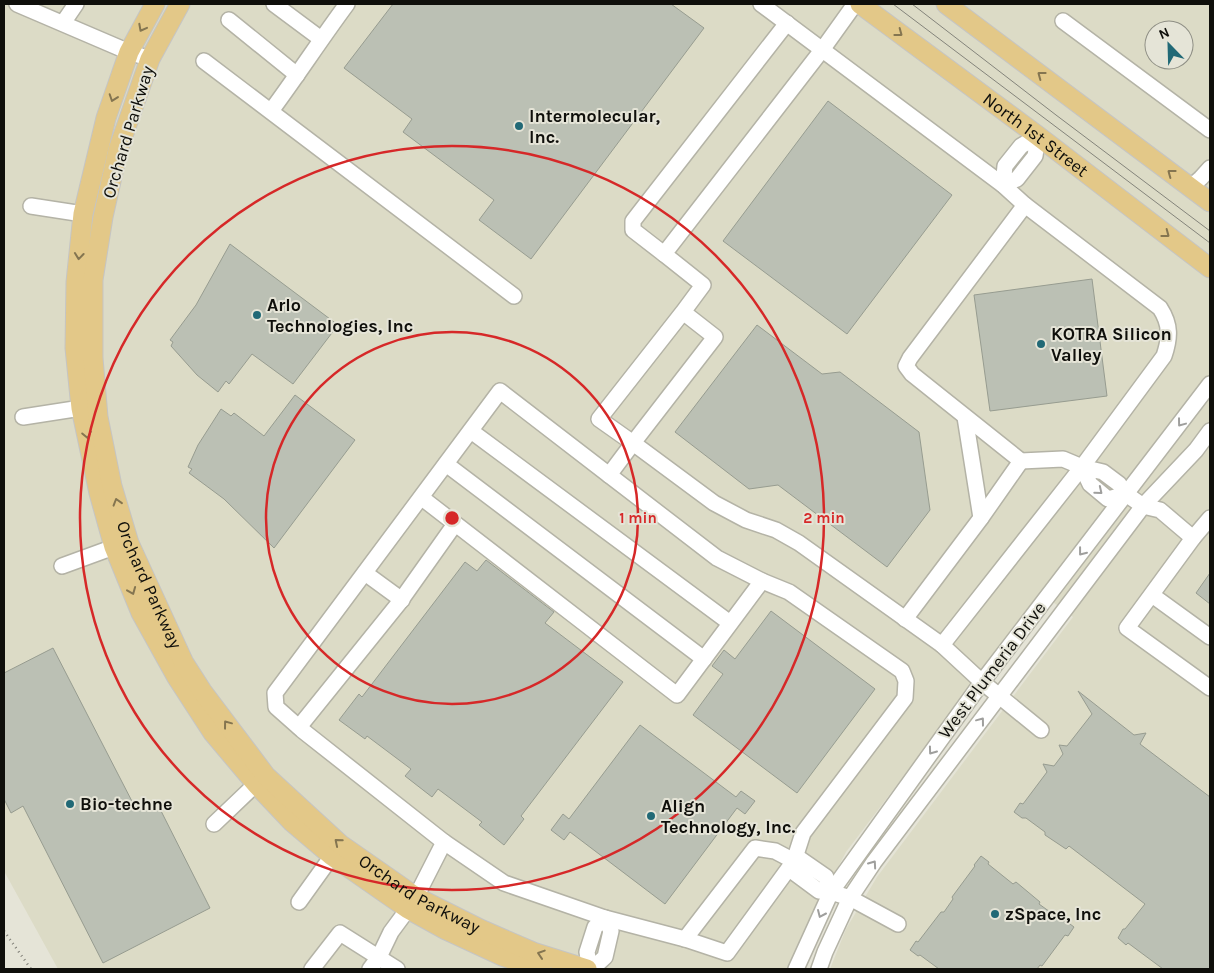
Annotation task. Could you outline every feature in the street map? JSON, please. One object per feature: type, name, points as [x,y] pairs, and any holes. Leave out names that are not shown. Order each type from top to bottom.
[{"type":"main road","name":"Orchard Parkway","points":[[122,545],[99,493],[82,408],[75,348],[76,282],[83,214],[106,118],[129,52],[155,4]]},
{"type":"main road","name":"Orchard Parkway","points":[[180,4],[150,59],[118,150],[103,217],[93,280],[93,358],[98,417],[122,545],[141,613],[176,676],[213,733],[261,780],[446,930],[502,956],[542,969]]},
{"type":"main road","name":"North 1st Street","points":[[860,4],[1038,136],[1210,268]]},
{"type":"main road","points":[[946,4],[1210,202]]},
{"type":"main road","points":[[83,214],[103,217]]},
{"type":"main road","points":[[82,408],[98,417]]},
{"type":"main road","name":"Orchard Parkway","points":[[261,780],[292,822],[332,856],[412,903],[533,952],[590,969]]},
{"type":"street","points":[[17,4],[129,52],[150,59]]},
{"type":"street","points":[[62,23],[76,4]]},
{"type":"street","points":[[274,4],[321,39]]},
{"type":"street","points":[[271,111],[346,4]]},
{"type":"street","points":[[761,4],[1003,185],[1024,205],[1160,308],[1166,317],[1168,341],[1164,356],[1082,467],[942,645]]},
{"type":"street","points":[[664,254],[822,50],[855,4]]},
{"type":"street","points":[[229,20],[297,75]]},
{"type":"street","points":[[1063,21],[1210,130]]},
{"type":"street","points":[[787,23],[633,221],[633,230],[703,285],[599,418],[714,503],[746,520],[776,530],[800,543],[942,645],[982,682],[1041,730]]},
{"type":"street","points":[[204,61],[514,296]]},
{"type":"street","points":[[1003,185],[1005,166],[1021,146],[1038,136]]},
{"type":"street","points":[[1191,187],[1210,168]]},
{"type":"street","points":[[1024,205],[910,358],[906,366],[912,374],[1021,461],[1063,459],[1082,467],[1103,472],[1119,484],[1126,494],[1143,506],[1160,510],[1193,538]]},
{"type":"street","points":[[31,206],[83,214]]},
{"type":"street","points":[[609,475],[715,337],[683,312]]},
{"type":"street","name":"West Plumeria Drive","points":[[796,969],[831,892],[982,682],[1210,384]]},
{"type":"street","points":[[500,391],[717,558],[762,581],[790,592],[902,671],[906,681],[905,698],[803,833],[794,861],[727,953],[685,939],[605,918],[504,883],[444,842],[276,708],[275,693],[471,431],[500,391]]},
{"type":"street","points":[[23,417],[82,408]]},
{"type":"street","points":[[965,417],[980,518]]},
{"type":"street","points":[[471,431],[730,624]]},
{"type":"street","name":"West Plumeria Drive","points":[[819,969],[850,898],[874,862],[1143,506],[1196,450],[1210,431]]},
{"type":"street","points":[[905,619],[1021,461]]},
{"type":"street","points":[[446,464],[704,660]]},
{"type":"street","points":[[422,498],[677,695],[762,581]]},
{"type":"street","points":[[1210,518],[1126,628],[1210,688]]},
{"type":"street","points":[[299,727],[402,600],[455,524]]},
{"type":"street","points":[[62,566],[122,545]]},
{"type":"street","points":[[365,573],[402,600]]},
{"type":"street","points":[[1152,595],[1210,637]]},
{"type":"street","points":[[214,824],[261,780]]},
{"type":"street","points":[[374,963],[391,932],[412,903],[444,842]]},
{"type":"street","points":[[685,939],[755,848],[775,851],[794,861],[800,859],[826,878],[831,892],[850,898],[898,924]]},
{"type":"street","points":[[300,902],[332,856]]},
{"type":"street","points":[[590,969],[605,957],[611,931],[605,918]]},
{"type":"street","points":[[312,969],[340,933],[374,963],[397,969]]},
{"type":"path","points":[[4,931],[31,969]]},
{"type":"shaded area","points":[[4,4],[1210,4],[1210,969],[830,969],[846,929],[877,877],[1073,617],[1042,594],[846,852],[800,939],[788,969],[58,969],[4,871]]},
{"type":"building","name":"Intermolecular, Inc.","points":[[393,4],[671,4],[704,28],[531,259],[479,220],[494,200],[403,132],[412,119],[344,68]]},
{"type":"building","points":[[828,101],[952,195],[847,334],[723,241]]},
{"type":"building","name":"Arlo Technologies, Inc","points":[[230,244],[338,325],[293,384],[252,354],[229,384],[226,381],[218,392],[197,375],[171,346],[173,342],[170,340],[196,305]]},
{"type":"building","points":[[1092,279],[1107,396],[990,411],[974,295]]},
{"type":"building","points":[[757,325],[822,374],[840,372],[919,432],[930,510],[887,567],[778,485],[749,489],[675,432]]},
{"type":"building","points":[[295,395],[355,440],[274,548],[224,499],[189,473],[192,469],[188,467],[198,445],[221,409],[231,416],[234,413],[264,436]]},
{"type":"building","points":[[486,560],[554,612],[545,623],[623,682],[521,816],[524,819],[504,845],[479,825],[482,822],[438,789],[432,797],[405,776],[411,769],[367,736],[365,739],[339,720],[359,694],[362,697],[465,562],[477,571]]},
{"type":"building","points":[[1210,573],[1210,604],[1196,593]]},
{"type":"building","points":[[771,611],[875,689],[797,793],[693,715],[723,674],[712,666],[724,650],[735,659]]},
{"type":"building","name":"Bio-techne","points":[[53,648],[137,811],[156,801],[210,908],[103,963],[23,806],[11,813],[4,799],[4,673]]},
{"type":"building","points":[[1078,691],[1134,735],[1146,733],[1140,744],[1210,797],[1210,969],[1163,969],[1128,943],[1126,945],[1118,938],[1123,929],[1125,929],[1145,904],[1069,846],[1066,849],[1045,835],[1045,832],[1026,818],[1022,818],[1014,812],[1020,803],[1023,804],[1047,772],[1043,764],[1054,766],[1063,754],[1059,745],[1067,746],[1092,714]]},
{"type":"building","name":"Align Technology, Inc.","points":[[640,725],[736,797],[741,791],[755,801],[745,814],[737,808],[665,904],[570,832],[564,840],[551,830],[563,814],[569,819]]},
{"type":"building","name":"zSpace, Inc","points":[[981,856],[1013,884],[1016,882],[1040,902],[1039,904],[1074,927],[1068,936],[1065,935],[1042,966],[1040,965],[1037,969],[939,969],[910,950],[941,912],[944,912],[953,899],[952,897]]},
{"type":"tram line","points":[[893,4],[1210,243]]},
{"type":"tram line","points":[[912,4],[1210,231]]},
{"type":"place","name":"Intermolecular, Inc.","points":[[519,126]]},
{"type":"place","name":"Arlo Technologies, Inc","points":[[257,315]]},
{"type":"place","name":"KOTRA Silicon Valley","points":[[1041,344]]},
{"type":"place","name":"Bio-techne","points":[[70,804]]},
{"type":"place","name":"Align Technology, Inc.","points":[[651,816]]},
{"type":"place","name":"zSpace, Inc","points":[[995,914]]}]
